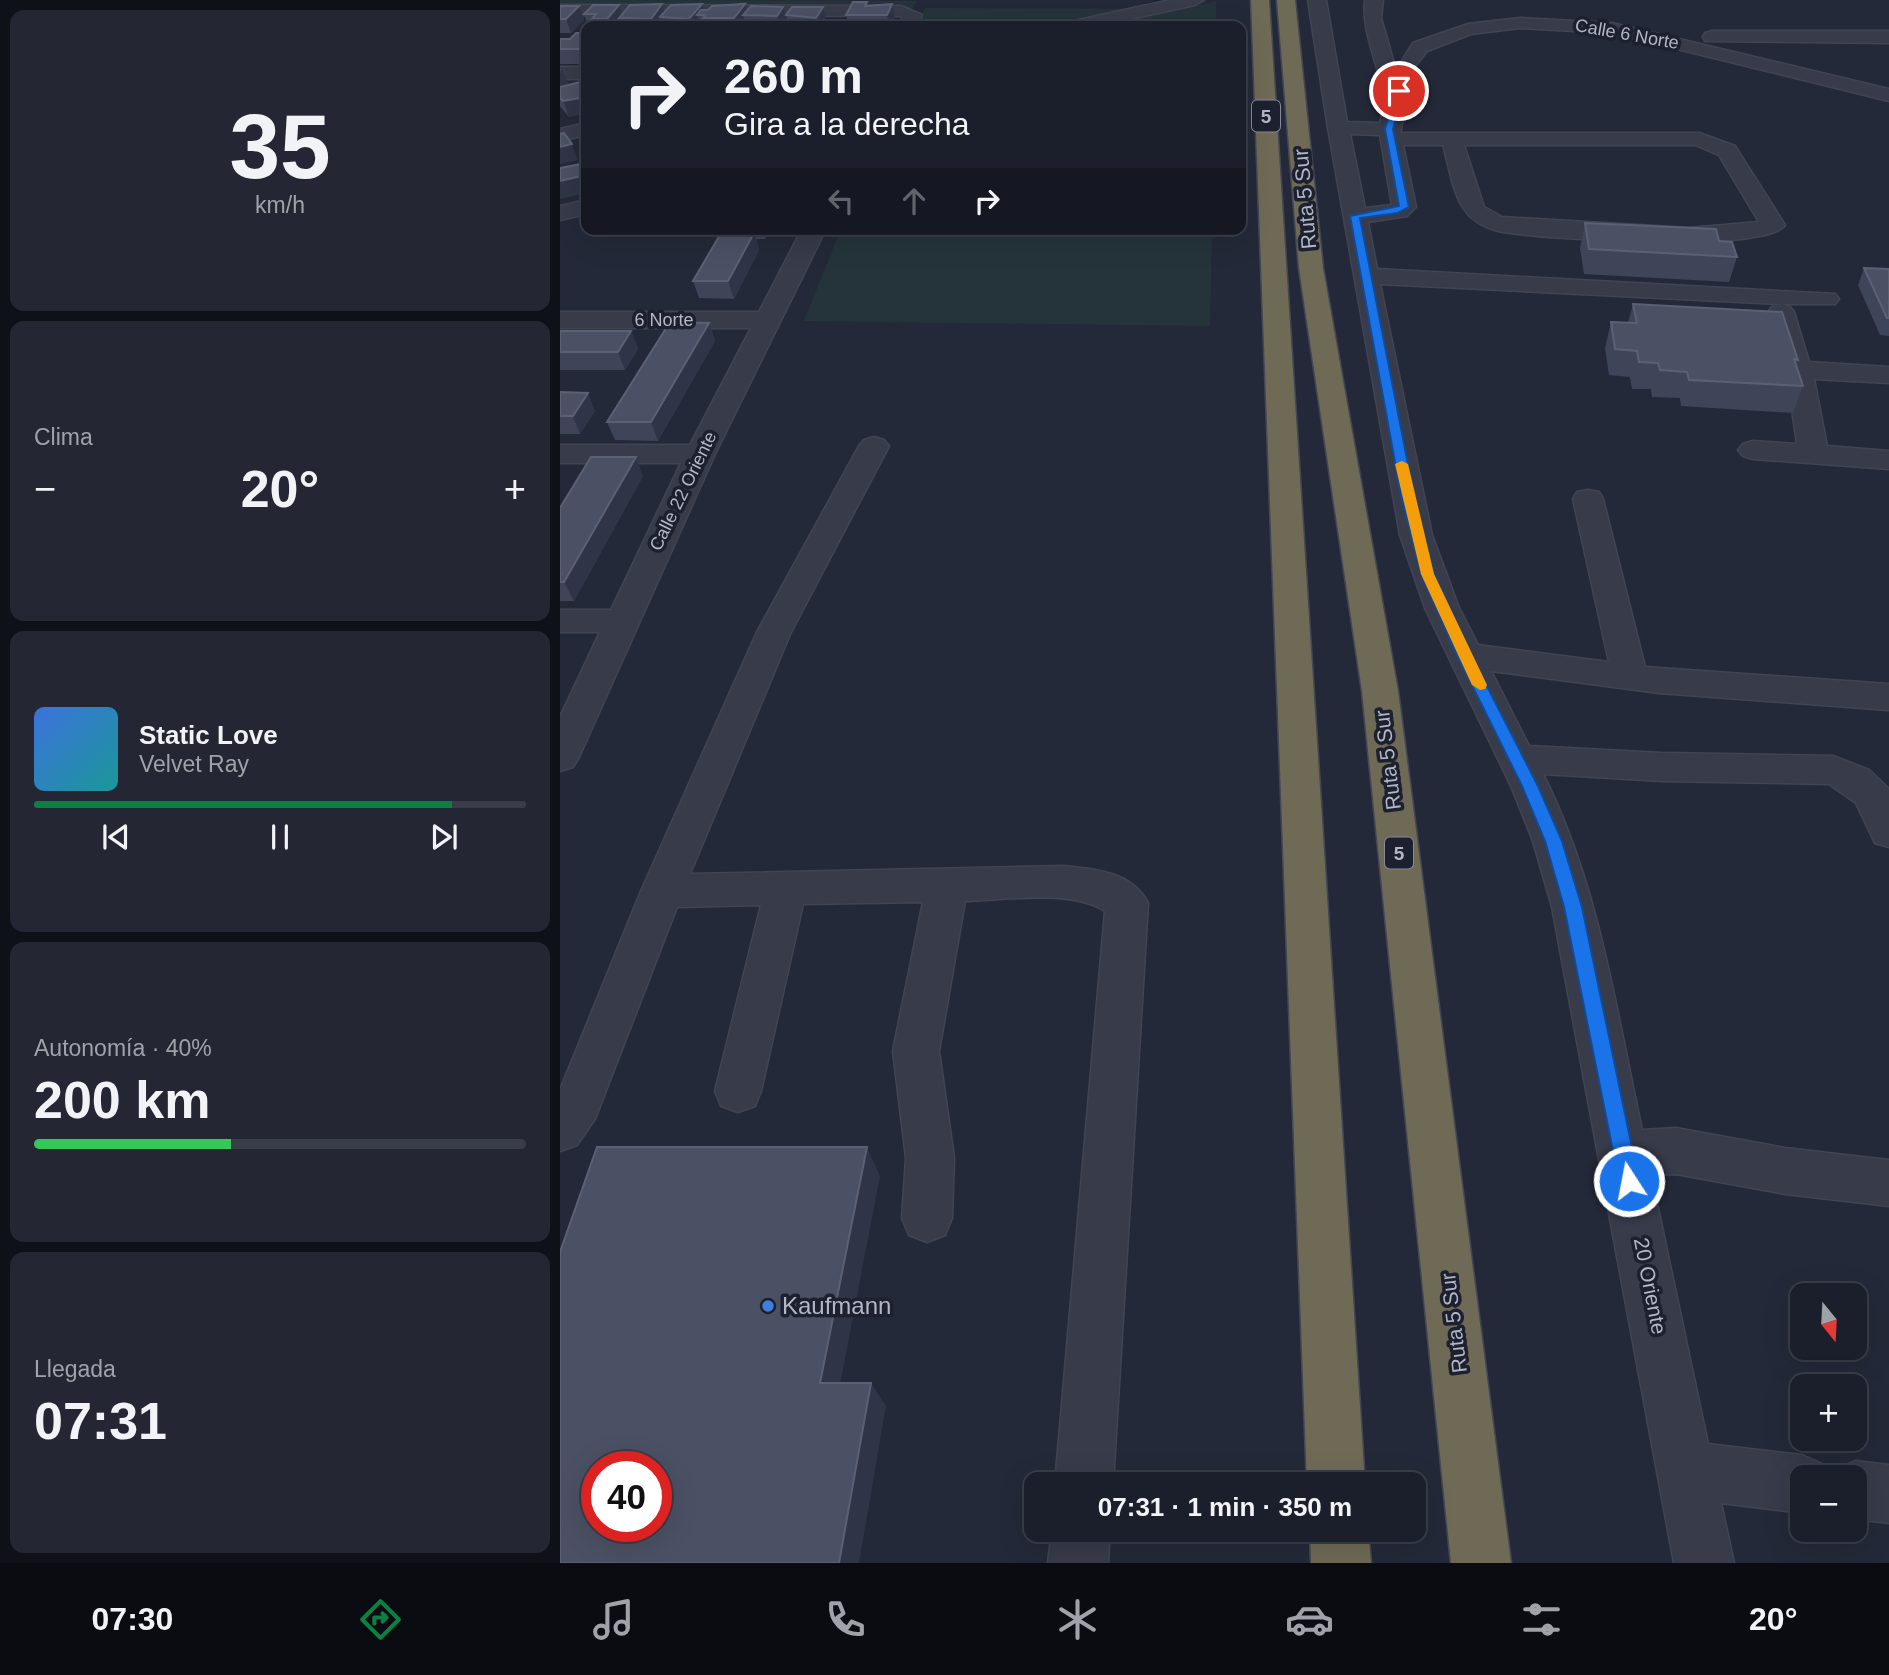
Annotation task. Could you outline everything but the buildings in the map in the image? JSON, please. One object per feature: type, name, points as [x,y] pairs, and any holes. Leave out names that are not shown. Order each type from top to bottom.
[{"type":"highway","name":"Ruta 5 Sur","points":[[1260,0],[1335,1472]]},
{"type":"highway","name":"Ruta 5 Sur","points":[[1286,0],[1311,268],[1380,691],[1481,1563]]},
{"type":"highway","points":[[1340,1542],[1341,1563]]},
{"type":"street","name":"20 Oriente","points":[[1317,0],[1338,128],[1416,535],[1428,574],[1464,655],[1517,759],[1553,841],[1573,907],[1704,1563]]},
{"type":"street","points":[[1374,0],[1373,24],[1396,106]]},
{"type":"street","points":[[1095,21],[1180,1]]},
{"type":"street","points":[[560,10],[904,19]]},
{"type":"street","name":"Calle 6 Norte","points":[[1427,43],[1468,29],[1541,23],[1612,28],[1889,95]]},
{"type":"street","points":[[1373,24],[1388,32],[1427,43]]},
{"type":"street","points":[[1676,43],[1721,36],[1889,37]]},
{"type":"street","points":[[1355,216],[1398,211],[1404,207],[1391,134],[1411,55],[1427,43]]},
{"type":"street","points":[[560,73],[581,73]]},
{"type":"street","points":[[1338,128],[1452,140],[1682,138],[1710,141],[1727,151],[1773,225],[1762,232],[1709,235],[1509,226],[1493,223],[1479,217],[1473,208],[1452,140]]},
{"type":"street","points":[[560,135],[581,131]]},
{"type":"street","points":[[560,213],[581,208]]},
{"type":"street","name":"Calle 22 Oriente","points":[[560,757],[700,454],[811,235]]},
{"type":"street","points":[[1427,278],[1430,262],[1447,256]]},
{"type":"street","points":[[1366,276],[1826,299]]},
{"type":"street","points":[[1775,297],[1799,370],[1813,454]]},
{"type":"street","name":"6 Norte","points":[[560,320],[768,320]]},
{"type":"street","points":[[1799,370],[1889,375]]},
{"type":"street","points":[[560,1129],[578,1104],[662,891],[774,632],[874,446]]},
{"type":"street","points":[[1753,450],[1889,460]]},
{"type":"street","points":[[560,454],[700,454]]},
{"type":"street","points":[[1588,499],[1630,677]]},
{"type":"street","points":[[560,621],[621,621]]},
{"type":"street","points":[[1464,655],[1630,677],[1889,697]]},
{"type":"street","points":[[1517,759],[1662,767],[1833,770],[1859,779],[1879,803],[1889,832]]},
{"type":"street","points":[[662,891],[1064,882],[1100,886],[1127,902],[1085,1472]]},
{"type":"street","points":[[928,1219],[930,1158],[916,1051],[947,884]]},
{"type":"street","points":[[738,1091],[786,888]]},
{"type":"street","points":[[1623,1154],[1676,1151],[1785,1171],[1889,1183]]},
{"type":"street","points":[[1686,1470],[1790,1483]]},
{"type":"street","points":[[1867,1491],[1889,1494]]},
{"type":"street","points":[[1078,1563],[1080,1542]]},
{"type":"shaded area","points":[[560,0],[917,1],[913,9],[560,8]]},
{"type":"shaded area","points":[[1216,1],[1216,21],[1128,21]]},
{"type":"shaded area","points":[[925,8],[1137,9],[1080,21],[919,21]]},
{"type":"shaded area","points":[[839,235],[1212,235],[1210,326],[804,321]]},
{"type":"waterway","points":[[1147,4],[1164,0]]},
{"type":"slow traffic","points":[[1402,464],[1416,535],[1428,574],[1480,685]]},
{"type":"place","name":"Kaufmann","points":[[768,1306]]},
{"type":"route","points":[[1399,91],[1389,129],[1395,149],[1404,207],[1398,211],[1355,216],[1407,495],[1428,574],[1442,608],[1530,786],[1553,841],[1573,907],[1629,1181]]}]
